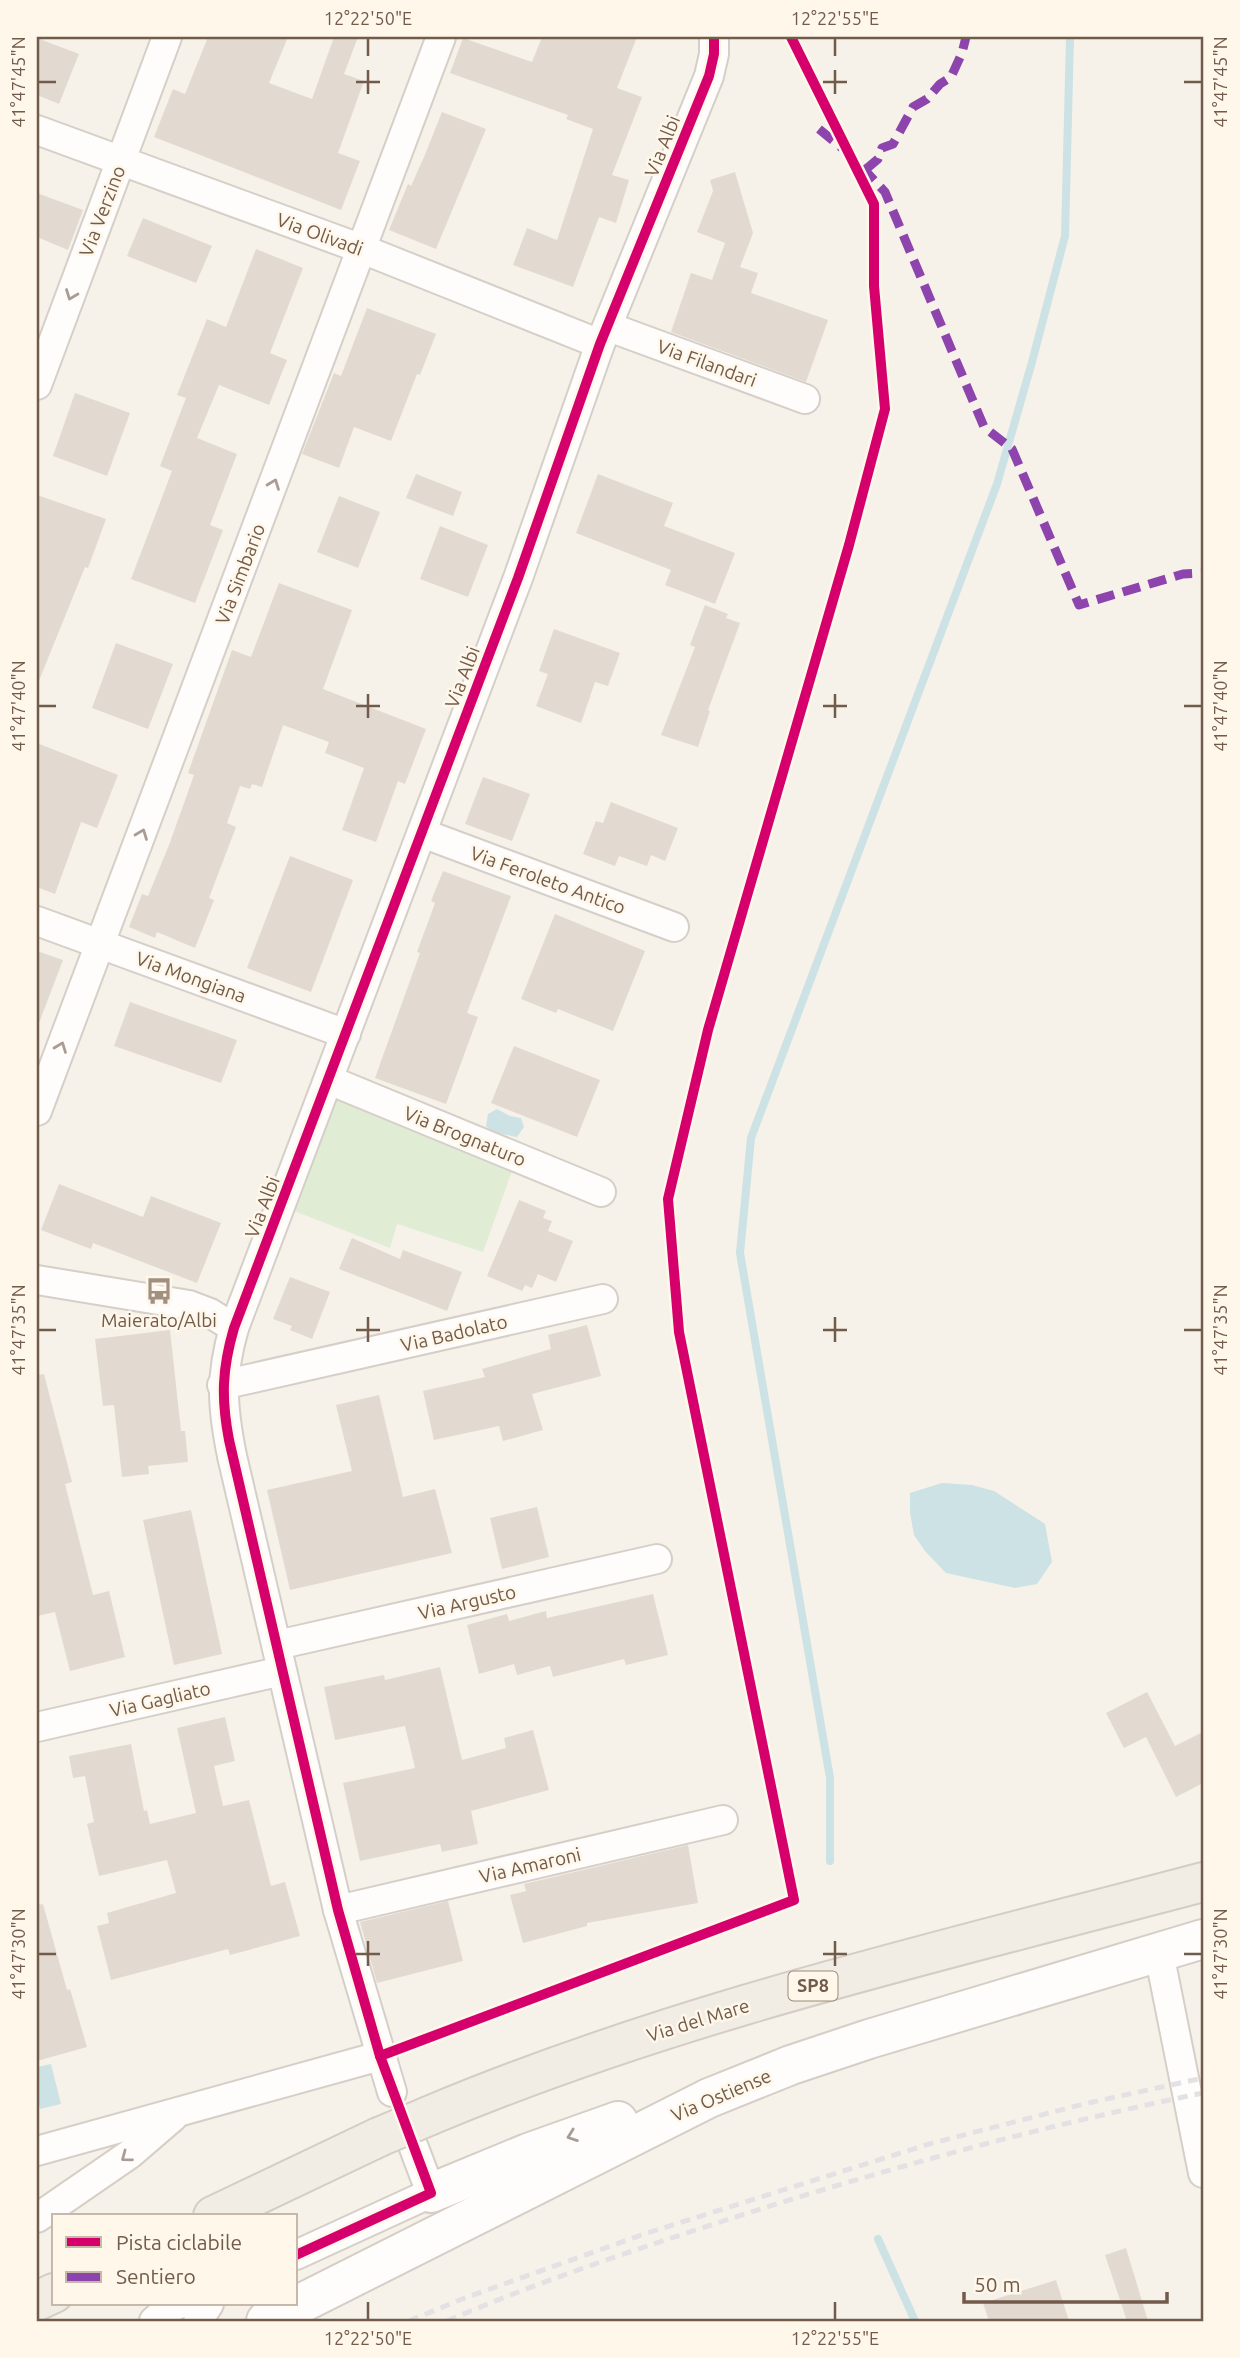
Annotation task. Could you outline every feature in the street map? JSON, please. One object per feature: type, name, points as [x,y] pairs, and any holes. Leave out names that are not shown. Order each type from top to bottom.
[{"type":"main road","name":"Via del Mare","points":[[218,2214],[396,2143],[431,2115],[549,2068],[729,2010],[1203,1882]]},
{"type":"main road","name":"Via Ostiense","points":[[298,2305],[709,2098],[792,2065],[869,2039],[1203,1939]]},
{"type":"main road","points":[[431,2193],[579,2133],[709,2098]]},
{"type":"main road","name":"Via Ostiense","points":[[266,2321],[296,2306]]},
{"type":"street","name":"Via Verzino","points":[[37,385],[167,37]]},
{"type":"street","name":"Via Simbario","points":[[37,1111],[441,37]]},
{"type":"street","name":"Via Albi","points":[[392,2092],[338,1910],[231,1448],[222,1385],[225,1363],[234,1328],[518,578],[605,336],[709,76],[715,54],[714,37]]},
{"type":"street","name":"Via Olivadi","points":[[37,130],[605,336]]},
{"type":"street","name":"Via Filandari","points":[[605,336],[805,399]]},
{"type":"street","name":"Via Feroleto Antico","points":[[422,833],[674,927]]},
{"type":"street","name":"Via Mongiana","points":[[37,921],[346,1034]]},
{"type":"street","name":"Via Brognaturo","points":[[329,1080],[601,1192]]},
{"type":"street","points":[[37,1280],[189,1305],[210,1313],[234,1328]]},
{"type":"street","name":"Via Badolato","points":[[222,1385],[603,1299]]},
{"type":"street","name":"Via Argusto","points":[[280,1658],[657,1559]]},
{"type":"street","name":"Via Gagliato","points":[[37,1727],[280,1658]]},
{"type":"street","name":"Via Amaroni","points":[[338,1910],[723,1820]]},
{"type":"street","points":[[1159,1953],[1203,2173]]},
{"type":"street","points":[[37,2151],[380,2056]]},
{"type":"street","points":[[37,2218],[130,2154],[178,2113]]},
{"type":"street","points":[[298,2254],[431,2193],[396,2143]]},
{"type":"street","points":[[154,2321],[175,2306]]},
{"type":"street","points":[[198,2321],[208,2306]]},
{"type":"green space","points":[[335,1095],[513,1168],[483,1252],[397,1224],[390,1248],[294,1211]]},
{"type":"shaded area","points":[[497,1109],[521,1118],[524,1127],[517,1137],[492,1132],[486,1126],[488,1114]]},
{"type":"shaded area","points":[[942,1483],[972,1485],[994,1491],[1045,1524],[1052,1562],[1037,1584],[1015,1588],[946,1573],[925,1551],[914,1535],[910,1493]]},
{"type":"shaded area","points":[[51,2064],[61,2104],[40,2109],[37,2067]]},
{"type":"building","points":[[208,37],[288,37],[269,83],[312,99],[334,37],[358,37],[344,74],[364,81],[338,153],[360,161],[341,210],[154,137],[173,89],[185,94]]},
{"type":"building","points":[[542,37],[637,37],[617,88],[642,97],[612,175],[629,180],[616,223],[599,217],[573,287],[513,265],[527,228],[557,240],[593,129],[566,119],[568,115],[450,73],[463,38],[532,62]]},
{"type":"building","points":[[37,38],[79,54],[59,104],[37,95]]},
{"type":"building","points":[[442,112],[486,129],[436,249],[389,230]]},
{"type":"building","points":[[735,172],[753,233],[740,267],[758,273],[751,293],[828,320],[806,382],[671,332],[691,273],[712,280],[725,243],[697,232],[713,191],[710,180]]},
{"type":"building","points":[[37,193],[83,210],[68,250],[37,237]]},
{"type":"building","points":[[143,218],[212,246],[196,283],[127,256]]},
{"type":"building","points":[[256,249],[303,268],[270,353],[287,360],[269,405],[219,385],[197,438],[237,454],[210,525],[223,530],[195,603],[131,579],[172,471],[160,466],[186,398],[177,395],[207,319],[226,327]]},
{"type":"building","points":[[367,308],[436,334],[391,441],[354,427],[339,468],[302,454],[334,373],[341,376]]},
{"type":"building","points":[[75,393],[130,413],[107,476],[53,456]]},
{"type":"building","points":[[416,474],[462,492],[453,516],[406,498]]},
{"type":"building","points":[[598,474],[673,503],[664,526],[735,553],[715,604],[665,585],[671,570],[576,533]]},
{"type":"building","points":[[37,495],[106,519],[88,568],[85,567],[38,683]]},
{"type":"building","points":[[339,496],[380,512],[358,568],[317,552]]},
{"type":"building","points":[[440,526],[488,545],[468,597],[420,579]]},
{"type":"building","points":[[279,583],[352,610],[323,689],[426,729],[405,784],[398,781],[376,842],[342,830],[364,768],[325,753],[329,742],[283,725],[262,787],[252,784],[250,789],[240,786],[227,823],[236,827],[209,898],[214,900],[195,948],[157,932],[155,938],[129,927],[142,894],[148,896],[169,845],[194,775],[188,773],[232,650],[251,657]]},
{"type":"building","points":[[705,605],[728,614],[726,618],[740,623],[708,710],[710,711],[698,747],[661,735],[695,647],[690,645]]},
{"type":"building","points":[[554,629],[620,653],[608,686],[595,682],[581,723],[536,706],[548,674],[539,671]]},
{"type":"building","points":[[116,643],[173,664],[148,729],[92,708]]},
{"type":"building","points":[[37,743],[118,775],[97,828],[81,822],[55,894],[37,887]]},
{"type":"building","points":[[483,777],[530,794],[512,841],[465,824]]},
{"type":"building","points":[[611,802],[678,828],[665,861],[651,855],[647,866],[619,856],[615,866],[583,854],[596,821],[603,823]]},
{"type":"building","points":[[290,856],[353,880],[311,992],[247,968]]},
{"type":"building","points":[[443,871],[511,896],[467,1013],[478,1017],[446,1104],[375,1078],[420,953],[417,952],[435,903],[431,901]]},
{"type":"building","points":[[555,914],[645,951],[613,1031],[558,1009],[556,1013],[521,999]]},
{"type":"building","points":[[37,951],[63,960],[39,1023],[37,1023]]},
{"type":"building","points":[[130,1002],[237,1040],[221,1083],[114,1046]]},
{"type":"building","points":[[514,1046],[600,1080],[577,1137],[491,1103]]},
{"type":"building","points":[[59,1184],[143,1217],[151,1196],[221,1223],[197,1283],[93,1243],[91,1249],[41,1230]]},
{"type":"building","points":[[519,1200],[546,1211],[543,1218],[552,1221],[548,1231],[573,1241],[556,1282],[538,1274],[532,1288],[525,1285],[522,1291],[487,1276]]},
{"type":"building","points":[[352,1238],[400,1259],[403,1250],[462,1272],[447,1311],[339,1269]]},
{"type":"building","points":[[290,1277],[330,1292],[312,1339],[290,1330],[292,1326],[273,1319]]},
{"type":"building","points":[[587,1325],[601,1376],[532,1394],[543,1430],[503,1441],[499,1426],[434,1440],[423,1391],[485,1377],[482,1369],[551,1349],[548,1335]]},
{"type":"building","points":[[170,1330],[181,1431],[185,1431],[188,1462],[148,1466],[149,1474],[122,1477],[114,1405],[103,1406],[95,1339]]},
{"type":"building","points":[[44,1374],[72,1482],[65,1484],[93,1595],[109,1591],[125,1657],[70,1671],[55,1612],[37,1616],[37,1375]]},
{"type":"building","points":[[379,1395],[403,1497],[435,1489],[452,1553],[290,1590],[267,1490],[352,1471],[336,1405]]},
{"type":"building","points":[[537,1507],[549,1557],[502,1569],[490,1518]]},
{"type":"building","points":[[191,1510],[222,1654],[174,1665],[143,1520]]},
{"type":"building","points":[[653,1594],[668,1655],[626,1665],[624,1659],[553,1677],[550,1666],[517,1675],[514,1664],[479,1674],[467,1625],[507,1614],[509,1621],[546,1611],[547,1618]]},
{"type":"building","points":[[440,1667],[462,1760],[506,1748],[504,1738],[533,1730],[549,1790],[471,1811],[478,1844],[442,1852],[440,1844],[360,1861],[343,1783],[415,1768],[405,1726],[335,1740],[324,1687],[384,1675],[385,1680]]},
{"type":"building","points":[[1147,1692],[1175,1746],[1203,1732],[1203,1783],[1176,1797],[1146,1737],[1124,1748],[1106,1713]]},
{"type":"building","points":[[225,1717],[235,1761],[214,1766],[223,1806],[249,1800],[271,1886],[285,1882],[300,1936],[230,1955],[228,1949],[111,1980],[97,1926],[109,1923],[107,1913],[176,1893],[167,1860],[99,1876],[87,1824],[94,1822],[85,1776],[73,1778],[69,1756],[131,1744],[144,1811],[147,1810],[150,1824],[196,1813],[177,1728]]},
{"type":"building","points":[[688,1845],[698,1903],[587,1923],[587,1926],[523,1943],[510,1895],[526,1891],[524,1884]]},
{"type":"building","points":[[448,1901],[463,1961],[377,1983],[360,1922]]},
{"type":"building","points":[[43,1904],[67,1990],[70,1989],[87,2047],[37,2061],[37,1905]]},
{"type":"building","points":[[1126,2248],[1148,2321],[1127,2321],[1105,2255]]},
{"type":"building","points":[[1056,2280],[1069,2321],[989,2321],[983,2303]]},
{"type":"waterway","points":[[830,1861],[830,1778],[740,1253],[751,1138],[997,484],[1065,236],[1070,37]]},
{"type":"waterway","points":[[878,2239],[915,2321]]},
{"type":"railway","points":[[409,2321],[462,2299],[647,2233],[929,2144],[1084,2104],[1203,2078]]},
{"type":"railway","points":[[447,2321],[611,2258],[833,2187],[1017,2136],[1203,2093]]},
{"type":"marked path","points":[[865,170],[878,159],[882,148],[893,144],[913,107],[927,99],[940,84],[951,77],[966,37]]},
{"type":"marked path","points":[[819,129],[842,148]]},
{"type":"marked path","points":[[862,167],[885,192],[984,427],[1012,449],[1079,605],[1183,574],[1203,573]]},
{"type":"cycle path","points":[[298,2254],[431,2193],[380,2056],[338,1910],[229,1440],[224,1397],[227,1357],[234,1328],[518,578],[600,344],[709,76],[714,54],[714,37]]},
{"type":"cycle path","points":[[380,2056],[794,1900],[679,1332],[668,1199],[708,1030],[849,545],[885,409],[874,286],[874,204],[791,37]]},
{"type":"place","name":"Maierato/Albi","points":[[159,1291]]}]
